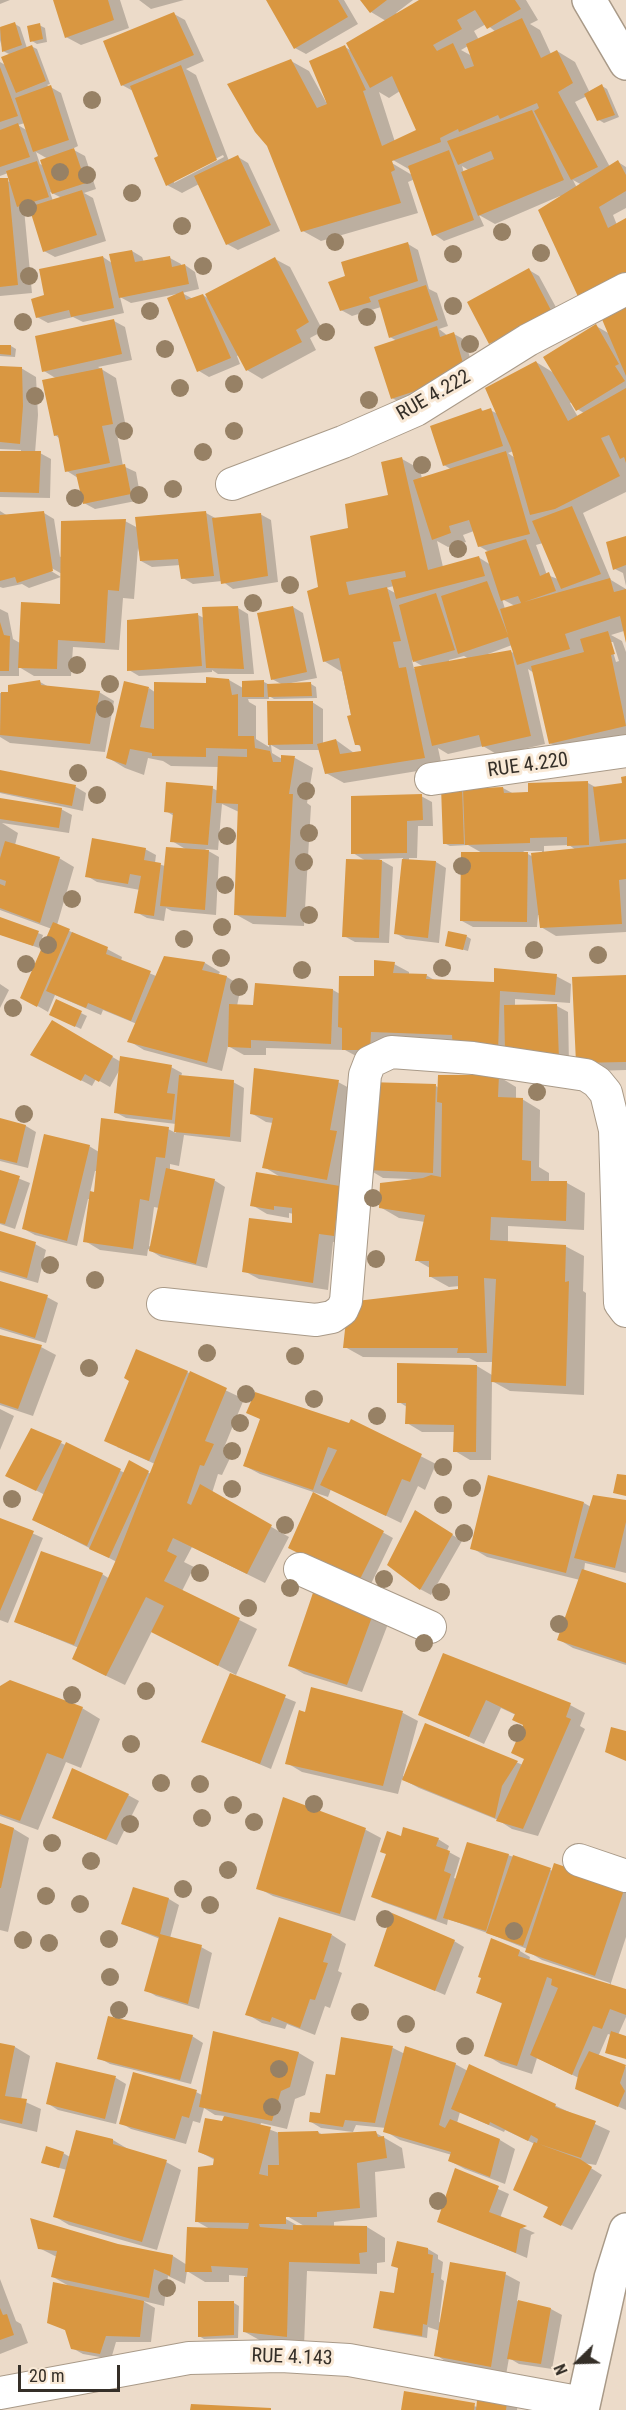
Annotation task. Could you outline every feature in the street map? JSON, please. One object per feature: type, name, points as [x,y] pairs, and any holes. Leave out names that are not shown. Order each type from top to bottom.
[{"type":"main road","points":[[589,0],[626,63]]},
{"type":"main road","points":[[582,2406],[611,2278],[626,2230]]},
{"type":"street","name":"RUE 4.222","points":[[232,484],[343,442],[416,410],[528,340],[626,289]]},
{"type":"street","name":"RUE 4.220","points":[[430,779],[626,751]]},
{"type":"street","points":[[163,1304],[316,1320],[332,1317],[342,1310],[346,1301],[364,1075],[370,1062],[391,1052],[473,1058],[586,1076],[597,1082],[606,1093],[612,1109],[615,1130],[620,1303],[626,1311]]},
{"type":"street","points":[[300,1569],[430,1627]]},
{"type":"street","points":[[579,1860],[626,1876]]},
{"type":"street","name":"RUE 4.143","points":[[0,2393],[189,2358],[281,2356],[349,2360],[582,2406]]},
{"type":"building","points":[[53,0],[108,0],[114,20],[65,38]]},
{"type":"building","points":[[266,0],[338,0],[348,17],[294,49]]},
{"type":"building","points":[[360,0],[387,0],[370,13]]},
{"type":"building","points":[[419,0],[515,0],[521,9],[487,29],[475,10],[457,20],[462,29],[433,45],[437,51],[453,43],[465,69],[474,66],[466,44],[522,18],[541,58],[557,50],[573,83],[558,92],[598,167],[571,180],[534,111],[539,108],[537,103],[500,119],[498,115],[459,132],[458,129],[440,138],[441,142],[392,161],[395,170],[391,172],[401,203],[301,232],[267,146],[255,132],[227,84],[291,59],[317,108],[327,104],[309,61],[345,45],[366,90],[363,91],[382,146],[416,130],[392,76],[370,88],[346,43]]},
{"type":"building","points":[[174,12],[194,55],[121,86],[103,41]]},
{"type":"building","points":[[15,22],[22,45],[2,52],[0,27]]},
{"type":"building","points":[[40,23],[43,39],[30,42],[27,26]]},
{"type":"building","points":[[32,45],[46,81],[16,93],[1,57]]},
{"type":"building","points":[[181,65],[217,160],[166,186],[154,158],[158,156],[130,86]]},
{"type":"building","points":[[0,67],[18,116],[0,122]]},
{"type":"building","points":[[602,84],[615,115],[597,121],[584,94]]},
{"type":"building","points":[[51,85],[69,140],[33,152],[15,98]]},
{"type":"building","points":[[532,110],[564,180],[478,216],[461,172],[494,159],[491,151],[458,165],[447,141]]},
{"type":"building","points":[[18,123],[30,157],[0,167],[0,130]]},
{"type":"building","points":[[74,148],[86,183],[52,194],[40,160]]},
{"type":"building","points":[[449,150],[474,220],[432,236],[408,166]]},
{"type":"building","points":[[238,155],[271,225],[226,245],[194,176]]},
{"type":"building","points":[[618,160],[626,175],[626,191],[599,207],[608,228],[626,218],[626,282],[581,303],[538,210]]},
{"type":"building","points":[[37,161],[49,197],[17,207],[6,171]]},
{"type":"building","points":[[0,178],[8,178],[18,285],[0,287]]},
{"type":"building","points":[[82,190],[97,235],[43,252],[29,207]]},
{"type":"building","points":[[408,242],[418,281],[369,297],[371,302],[340,311],[328,282],[345,276],[341,262]]},
{"type":"building","points":[[132,250],[135,262],[170,256],[172,267],[185,264],[189,284],[119,298],[109,254]]},
{"type":"building","points":[[103,256],[114,308],[71,317],[69,310],[36,318],[31,299],[44,295],[39,269]]},
{"type":"building","points":[[275,257],[309,322],[296,330],[302,342],[246,371],[205,294]]},
{"type":"building","points":[[529,268],[554,316],[525,325],[489,344],[467,302]]},
{"type":"building","points":[[426,285],[438,320],[389,338],[378,300]]},
{"type":"building","points":[[183,291],[186,300],[203,294],[231,358],[197,372],[167,298]]},
{"type":"building","points":[[626,305],[626,376],[601,317]]},
{"type":"building","points":[[114,319],[122,354],[42,372],[35,336]]},
{"type":"building","points":[[596,324],[619,364],[615,366],[625,381],[576,411],[543,357]]},
{"type":"building","points":[[437,326],[440,337],[454,332],[465,370],[458,377],[391,399],[374,347]]},
{"type":"building","points":[[0,345],[11,345],[11,355],[0,354]]},
{"type":"building","points":[[536,361],[568,421],[626,388],[626,463],[624,457],[620,459],[609,435],[601,438],[620,476],[555,509],[530,515],[511,448],[485,388]]},
{"type":"building","points":[[0,366],[22,367],[23,406],[20,444],[0,442]]},
{"type":"building","points":[[102,368],[113,424],[102,426],[110,463],[65,472],[58,435],[54,436],[42,380]]},
{"type":"building","points":[[481,408],[482,411],[491,408],[503,446],[443,466],[430,426]]},
{"type":"building","points":[[0,451],[41,451],[39,493],[0,492]]},
{"type":"building","points":[[506,451],[530,534],[478,547],[469,520],[449,526],[451,533],[432,540],[413,480]]},
{"type":"building","points":[[402,457],[428,570],[479,556],[485,576],[396,599],[391,580],[406,577],[405,571],[346,582],[349,595],[387,587],[401,641],[393,642],[399,668],[406,667],[425,758],[325,774],[317,744],[336,739],[340,754],[361,751],[360,745],[355,745],[347,716],[351,715],[339,658],[323,662],[307,591],[318,587],[310,536],[348,528],[345,504],[388,495],[381,462]]},
{"type":"building","points":[[125,464],[131,494],[83,504],[76,474]]},
{"type":"building","points":[[572,506],[601,574],[561,589],[532,521]]},
{"type":"building","points":[[44,511],[53,571],[17,583],[15,577],[0,581],[0,515]]},
{"type":"building","points":[[206,511],[214,576],[181,579],[178,559],[140,561],[135,517]]},
{"type":"building","points":[[261,513],[268,576],[221,584],[212,518]]},
{"type":"building","points":[[126,519],[119,591],[108,590],[105,643],[58,640],[57,669],[18,668],[21,602],[60,604],[61,521]]},
{"type":"building","points":[[626,536],[626,565],[613,570],[606,542]]},
{"type":"building","points":[[526,539],[540,576],[549,572],[556,591],[524,602],[610,578],[614,592],[626,589],[626,643],[620,616],[565,634],[570,649],[517,665],[508,637],[458,654],[441,596],[487,581],[508,635],[500,609],[521,603],[518,596],[501,601],[485,552]]},
{"type":"building","points":[[436,593],[455,650],[413,662],[399,605]]},
{"type":"building","points":[[238,606],[244,669],[206,668],[202,607]]},
{"type":"building","points":[[293,606],[307,672],[271,680],[257,613]]},
{"type":"building","points":[[198,613],[202,666],[127,671],[127,620]]},
{"type":"building","points":[[0,622],[4,635],[10,636],[9,671],[0,671]]},
{"type":"building","points":[[608,631],[615,654],[611,655],[626,726],[549,744],[531,666],[584,652],[580,639]]},
{"type":"building","points":[[511,650],[531,736],[482,747],[479,735],[432,746],[414,667]]},
{"type":"building","points":[[206,677],[229,679],[232,695],[238,694],[238,736],[254,736],[255,748],[270,751],[273,762],[281,762],[281,755],[295,756],[289,794],[293,794],[286,917],[234,915],[238,804],[216,803],[218,756],[247,757],[247,749],[206,748],[206,757],[152,756],[152,753],[130,749],[126,765],[106,758],[124,681],[149,687],[140,727],[154,729],[154,682],[206,683]]},
{"type":"building","points":[[40,680],[41,685],[100,691],[90,744],[0,735],[1,692],[8,692],[8,685]]},
{"type":"building","points":[[264,680],[264,697],[242,697],[242,681]]},
{"type":"building","points":[[311,682],[312,696],[268,697],[267,684]]},
{"type":"building","points":[[267,701],[313,701],[313,744],[268,745]]},
{"type":"building","points":[[0,770],[76,785],[72,806],[0,792]]},
{"type":"building","points":[[626,776],[626,839],[600,842],[593,787],[622,783],[621,777]]},
{"type":"building","points":[[588,781],[589,845],[567,846],[567,837],[530,838],[530,843],[465,845],[463,789],[503,787],[504,793],[528,792],[528,783]]},
{"type":"building","points":[[166,782],[213,786],[208,845],[170,842],[173,813],[164,812]]},
{"type":"building","points":[[441,787],[462,788],[464,844],[443,844]]},
{"type":"building","points":[[422,794],[423,820],[407,821],[407,853],[351,854],[351,796]]},
{"type":"building","points":[[0,798],[62,808],[59,828],[0,819]]},
{"type":"building","points":[[92,838],[146,848],[144,860],[161,863],[154,916],[134,913],[141,876],[130,874],[128,884],[85,877]]},
{"type":"building","points":[[5,841],[60,857],[40,923],[0,908],[0,884],[5,886],[6,881],[0,879],[0,858]]},
{"type":"building","points":[[626,843],[626,879],[619,880],[622,924],[540,928],[531,853]]},
{"type":"building","points":[[166,847],[209,850],[205,910],[160,906]]},
{"type":"building","points":[[461,852],[528,852],[527,922],[460,921]]},
{"type":"building","points":[[346,859],[382,860],[379,938],[342,937]]},
{"type":"building","points":[[402,859],[436,861],[428,938],[394,934]]},
{"type":"building","points":[[0,917],[39,931],[33,946],[0,935]]},
{"type":"building","points":[[53,922],[70,929],[37,1007],[20,998]]},
{"type":"building","points":[[448,931],[467,935],[463,950],[445,946]]},
{"type":"building","points":[[72,932],[108,947],[106,954],[151,971],[131,1021],[88,1003],[86,1008],[46,991]]},
{"type":"building","points":[[164,956],[205,962],[202,970],[227,976],[207,1063],[127,1042]]},
{"type":"building","points":[[374,960],[395,962],[393,973],[427,974],[426,979],[494,982],[494,968],[557,974],[555,995],[500,991],[498,1053],[453,1050],[452,1035],[371,1032],[370,1050],[342,1050],[342,1028],[338,1027],[339,976],[374,976]]},
{"type":"building","points":[[626,975],[626,1062],[576,1063],[572,977]]},
{"type":"building","points":[[255,983],[333,989],[331,1044],[251,1040],[251,1048],[228,1047],[229,1004],[253,1005]]},
{"type":"building","points":[[56,999],[82,1011],[75,1027],[49,1015]]},
{"type":"building","points":[[557,1004],[559,1059],[541,1059],[541,1051],[505,1052],[504,1005]]},
{"type":"building","points":[[52,1020],[113,1056],[99,1082],[85,1074],[81,1081],[30,1055]]},
{"type":"building","points":[[120,1056],[172,1065],[167,1093],[175,1094],[172,1120],[114,1113]]},
{"type":"building","points":[[254,1068],[339,1080],[330,1130],[337,1131],[327,1180],[262,1168],[273,1118],[250,1114]]},
{"type":"building","points":[[179,1075],[234,1080],[230,1137],[174,1132]]},
{"type":"building","points":[[438,1075],[499,1075],[498,1097],[523,1098],[522,1160],[531,1161],[531,1181],[567,1181],[566,1221],[491,1217],[490,1240],[566,1245],[565,1282],[569,1281],[566,1386],[491,1382],[496,1279],[484,1278],[487,1353],[457,1353],[458,1348],[343,1348],[348,1302],[458,1289],[458,1276],[429,1277],[429,1261],[415,1261],[425,1215],[379,1208],[380,1183],[431,1175],[441,1177],[442,1103],[437,1102]]},
{"type":"building","points":[[368,1082],[436,1084],[433,1173],[366,1170]]},
{"type":"building","points":[[0,1118],[26,1125],[17,1163],[0,1159]]},
{"type":"building","points":[[101,1118],[169,1127],[165,1158],[156,1157],[149,1201],[140,1199],[133,1249],[83,1242],[90,1191],[94,1192]]},
{"type":"building","points":[[44,1134],[90,1145],[67,1241],[22,1229]]},
{"type":"building","points":[[166,1168],[215,1179],[196,1264],[149,1251]]},
{"type":"building","points":[[0,1170],[20,1176],[5,1224],[0,1223]]},
{"type":"building","points":[[256,1172],[340,1186],[334,1236],[319,1234],[313,1283],[242,1272],[249,1218],[292,1223],[292,1208],[274,1206],[274,1210],[250,1206]]},
{"type":"building","points":[[0,1231],[36,1242],[27,1278],[0,1270]]},
{"type":"building","points":[[0,1281],[48,1295],[35,1338],[0,1327]]},
{"type":"building","points":[[0,1335],[42,1345],[18,1409],[0,1403]]},
{"type":"building","points":[[136,1349],[188,1371],[149,1461],[104,1441],[129,1381],[124,1378]]},
{"type":"building","points":[[397,1363],[477,1365],[476,1452],[453,1452],[454,1425],[405,1424],[406,1403],[397,1403]]},
{"type":"building","points":[[190,1371],[227,1388],[205,1441],[214,1444],[204,1466],[200,1465],[187,1503],[191,1505],[200,1484],[272,1525],[247,1574],[173,1538],[167,1551],[177,1556],[164,1581],[240,1618],[218,1666],[151,1632],[164,1606],[146,1597],[106,1676],[72,1659],[115,1562]]},
{"type":"building","points":[[255,1392],[349,1423],[351,1419],[422,1454],[410,1482],[402,1479],[386,1516],[320,1485],[337,1450],[328,1447],[313,1490],[243,1466],[260,1419],[246,1413]]},
{"type":"building","points":[[31,1428],[62,1441],[36,1491],[5,1476]]},
{"type":"building","points":[[66,1442],[121,1469],[87,1546],[32,1520]]},
{"type":"building","points":[[129,1460],[149,1471],[109,1558],[89,1549]]},
{"type":"building","points":[[617,1474],[626,1475],[626,1496],[613,1493]]},
{"type":"building","points":[[488,1475],[584,1502],[566,1573],[470,1549]]},
{"type":"building","points":[[313,1492],[384,1531],[358,1583],[288,1548]]},
{"type":"building","points":[[593,1495],[626,1500],[626,1522],[615,1568],[574,1558]]},
{"type":"building","points":[[415,1510],[453,1534],[420,1590],[387,1565]]},
{"type":"building","points":[[0,1518],[34,1531],[0,1611]]},
{"type":"building","points":[[41,1551],[103,1573],[74,1645],[14,1622]]},
{"type":"building","points":[[582,1569],[626,1583],[626,1663],[557,1640]]},
{"type":"building","points":[[316,1584],[376,1606],[347,1685],[288,1666]]},
{"type":"building","points":[[443,1653],[571,1703],[566,1717],[571,1719],[523,1829],[496,1821],[524,1759],[511,1753],[523,1725],[512,1720],[515,1714],[486,1700],[469,1737],[418,1715]]},
{"type":"building","points":[[230,1673],[286,1695],[260,1764],[201,1742]]},
{"type":"building","points":[[10,1680],[83,1707],[63,1759],[47,1753],[20,1821],[0,1814],[0,1686]]},
{"type":"building","points":[[311,1687],[403,1711],[383,1786],[285,1764],[299,1710],[305,1712]]},
{"type":"building","points":[[425,1723],[518,1761],[502,1786],[495,1818],[402,1780]]},
{"type":"building","points":[[611,1727],[626,1731],[626,1761],[605,1752]]},
{"type":"building","points":[[72,1768],[129,1794],[106,1840],[52,1818]]},
{"type":"building","points":[[283,1797],[366,1828],[340,1914],[256,1889]]},
{"type":"building","points":[[0,1823],[14,1828],[1,1888],[0,1888]]},
{"type":"building","points":[[403,1827],[439,1838],[436,1846],[450,1851],[444,1871],[451,1874],[436,1920],[371,1897],[386,1854],[380,1852],[387,1831],[401,1836]]},
{"type":"building","points":[[467,1842],[509,1854],[486,1931],[443,1918]]},
{"type":"building","points":[[513,1855],[551,1868],[523,1946],[486,1933]]},
{"type":"building","points":[[554,1863],[625,1887],[595,1976],[525,1952]]},
{"type":"building","points":[[133,1887],[169,1898],[160,1934],[202,1945],[188,2004],[144,1991],[159,1937],[121,1924]]},
{"type":"building","points":[[392,1913],[455,1940],[435,1991],[374,1966]]},
{"type":"building","points":[[279,1917],[332,1934],[323,1962],[328,1963],[315,2000],[310,1999],[300,2028],[272,2017],[270,2022],[245,2015]]},
{"type":"building","points":[[491,1938],[520,1950],[518,1956],[626,1989],[626,2015],[610,2009],[602,2029],[593,2026],[572,2075],[530,2055],[558,1988],[551,1985],[552,1979],[547,1977],[517,2066],[484,2056],[502,2003],[476,1993],[481,1978],[478,1977]]},
{"type":"building","points":[[108,2016],[193,2035],[180,2080],[97,2059]]},
{"type":"building","points":[[213,2031],[299,2052],[290,2087],[281,2091],[272,2121],[199,2107]]},
{"type":"building","points":[[611,2031],[626,2036],[626,2059],[605,2053]]},
{"type":"building","points":[[341,2037],[393,2046],[375,2123],[345,2120],[343,2127],[309,2122],[310,2112],[320,2113],[326,2074],[335,2075]]},
{"type":"building","points":[[0,2043],[15,2046],[5,2096],[27,2099],[22,2124],[0,2119]]},
{"type":"building","points":[[405,2046],[456,2063],[439,2125],[445,2128],[450,2119],[500,2139],[490,2177],[448,2161],[451,2152],[383,2132]]},
{"type":"building","points":[[589,2051],[626,2065],[620,2083],[625,2091],[618,2107],[575,2089],[579,2071]]},
{"type":"building","points":[[56,2062],[116,2076],[105,2119],[46,2104]]},
{"type":"building","points":[[469,2064],[556,2104],[555,2107],[596,2121],[581,2158],[539,2144],[580,2159],[592,2167],[561,2226],[543,2217],[548,2207],[513,2190],[534,2142],[537,2143],[538,2139],[531,2135],[528,2141],[490,2122],[489,2125],[451,2109]]},
{"type":"building","points":[[133,2072],[197,2090],[189,2118],[182,2116],[175,2139],[119,2124]]},
{"type":"building","points":[[224,2116],[271,2127],[259,2174],[268,2176],[268,2165],[279,2165],[278,2132],[318,2131],[319,2134],[376,2131],[378,2137],[384,2136],[387,2158],[357,2163],[360,2208],[317,2212],[317,2217],[286,2217],[286,2224],[259,2224],[260,2227],[293,2230],[293,2225],[367,2226],[367,2252],[359,2253],[360,2264],[289,2262],[287,2337],[243,2332],[244,2277],[247,2277],[248,2268],[211,2266],[212,2272],[185,2272],[187,2227],[248,2229],[249,2223],[195,2222],[198,2167],[213,2165],[214,2158],[198,2152],[205,2118],[222,2121]]},
{"type":"building","points":[[76,2130],[113,2139],[113,2144],[167,2160],[142,2242],[53,2217]]},
{"type":"building","points":[[46,2146],[64,2152],[59,2168],[41,2163]]},
{"type":"building","points":[[455,2168],[499,2186],[489,2212],[527,2226],[520,2229],[516,2253],[437,2222]]},
{"type":"building","points":[[30,2218],[118,2244],[173,2255],[170,2276],[154,2269],[149,2298],[51,2277],[57,2251],[38,2249]]},
{"type":"building","points":[[397,2241],[428,2248],[428,2254],[433,2255],[431,2273],[434,2273],[427,2325],[423,2324],[422,2336],[373,2328],[380,2291],[394,2293],[398,2268],[391,2266]]},
{"type":"building","points":[[450,2262],[506,2272],[491,2367],[434,2356]]},
{"type":"building","points":[[53,2282],[144,2301],[140,2337],[106,2336],[100,2354],[71,2349],[65,2330],[47,2323]]},
{"type":"building","points":[[518,2300],[551,2308],[541,2364],[507,2359]]},
{"type":"building","points":[[198,2301],[234,2301],[234,2335],[198,2337]]},
{"type":"building","points":[[0,2308],[3,2315],[7,2314],[14,2335],[0,2340]]},
{"type":"building","points":[[404,2391],[475,2403],[474,2410],[401,2410]]},
{"type":"building","points":[[478,2391],[508,2395],[506,2410],[476,2410]]},
{"type":"building","points":[[191,2404],[271,2408],[271,2410],[190,2410]]}]
